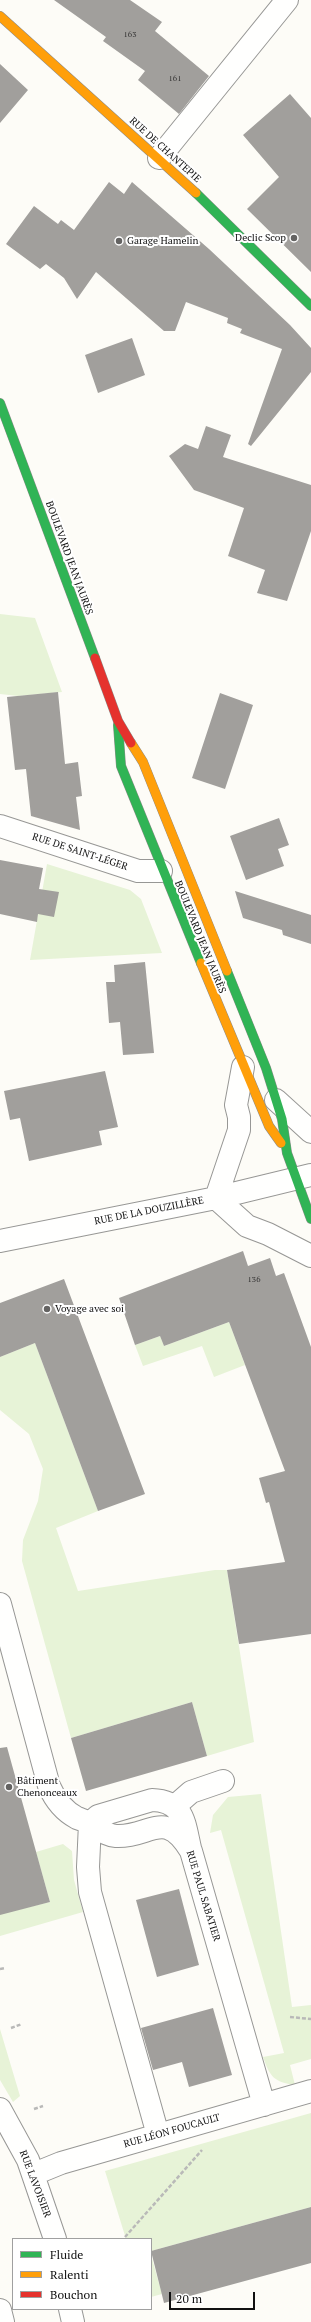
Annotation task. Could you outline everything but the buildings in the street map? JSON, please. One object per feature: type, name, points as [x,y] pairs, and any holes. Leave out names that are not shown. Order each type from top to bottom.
[{"type":"main road","name":"RUE DE CHANTEPIE","points":[[0,16],[159,158],[243,237],[311,306]]},
{"type":"main road","name":"BOULEVARD JEAN JAURÈS","points":[[0,403],[118,721],[143,762],[266,1068],[282,1119],[287,1153]]},
{"type":"main road","name":"BOULEVARD JEAN JAURÈS","points":[[118,721],[121,766],[162,871],[269,1126],[304,1177],[311,1219]]},
{"type":"street","points":[[159,158],[287,0]]},
{"type":"street","name":"RUE DE SAINT-LÉGER","points":[[0,826],[138,871],[162,871]]},
{"type":"street","points":[[243,1067],[236,1105],[239,1117],[239,1130],[216,1198],[247,1226],[268,1234],[311,1256]]},
{"type":"street","points":[[276,1100],[311,1132]]},
{"type":"street","name":"RUE DE LA DOUZILLÈRE","points":[[0,1241],[216,1198],[304,1177]]},
{"type":"street","name":"RUE PAUL SABATIER","points":[[0,1604],[49,1786],[53,1795],[68,1813],[90,1823],[108,1835],[116,1836],[150,1828],[167,1828],[183,1837],[191,1851],[264,2105]]},
{"type":"street","points":[[175,1806],[191,1792],[223,1781]]},
{"type":"street","points":[[158,2135],[90,1892],[88,1867],[90,1823],[98,1816],[152,1800],[162,1801],[175,1806],[184,1821],[191,1851]]},
{"type":"street","name":"RUE LÉON FOUCAULT","points":[[34,2174],[61,2163],[311,2092]]},
{"type":"street","name":"RUE LAVOISIER","points":[[0,2110],[34,2174],[55,2238]]},
{"type":"street","points":[[0,2310],[3,2322]]},
{"type":"street","points":[[70,2310],[73,2322]]},
{"type":"path","points":[[0,1969],[5,1968]]},
{"type":"path","points":[[290,2017],[311,2019]]},
{"type":"path","points":[[11,2028],[22,2024]]},
{"type":"path","points":[[34,2109],[43,2106]]},
{"type":"path","points":[[125,2237],[211,2140],[221,2135],[217,2118]]},
{"type":"green space","points":[[0,614],[35,618],[62,692],[18,696],[0,694]]},
{"type":"green space","points":[[47,864],[130,890],[141,899],[162,953],[30,960]]},
{"type":"green space","points":[[229,1322],[245,1365],[214,1377],[202,1346],[143,1366],[135,1345],[160,1336],[164,1346]]},
{"type":"green space","points":[[35,1343],[98,1511],[56,1528],[78,1591],[215,1570],[227,1570],[254,1742],[207,1756],[192,1702],[71,1738],[22,1561],[23,1540],[38,1501],[43,1469],[29,1434],[0,1410],[0,1357]]},
{"type":"green space","points":[[261,1794],[292,2007],[311,2005],[311,2059],[290,2065],[295,2085],[277,2080],[271,2074],[263,2057],[284,2053],[221,1830],[210,1833],[213,1815],[228,1797]]},
{"type":"green space","points":[[63,1844],[72,1851],[74,1880],[83,1912],[0,1936],[0,1914],[50,1902],[36,1852]]},
{"type":"green space","points":[[0,2029],[20,2096],[13,2102],[0,2080]]},
{"type":"green space","points":[[311,2113],[311,2207],[152,2251],[152,2238],[126,2238],[105,2171]]},
{"type":"green space","points":[[152,2259],[162,2294],[152,2297]]},
{"type":"traffic: fast","points":[[196,193],[311,306]]},
{"type":"traffic: fast","points":[[0,403],[95,658]]},
{"type":"traffic: fast","points":[[118,725],[121,766],[201,963]]},
{"type":"traffic: fast","points":[[227,971],[266,1068],[282,1119],[287,1153],[311,1219]]},
{"type":"traffic: slow","points":[[0,16],[196,193]]},
{"type":"traffic: slow","points":[[131,743],[143,762],[227,971]]},
{"type":"traffic: slow","points":[[201,963],[269,1126],[281,1143]]},
{"type":"traffic: jam","points":[[95,658],[118,721],[131,743]]},
{"type":"place","name":"Declic Scop","points":[[294,238]]},
{"type":"place","name":"Garage Hamelin","points":[[119,241]]},
{"type":"place","name":"Voyage avec soi","points":[[47,1309]]},
{"type":"place","name":"Bâtiment Chenonceaux","points":[[9,1787]]}]
